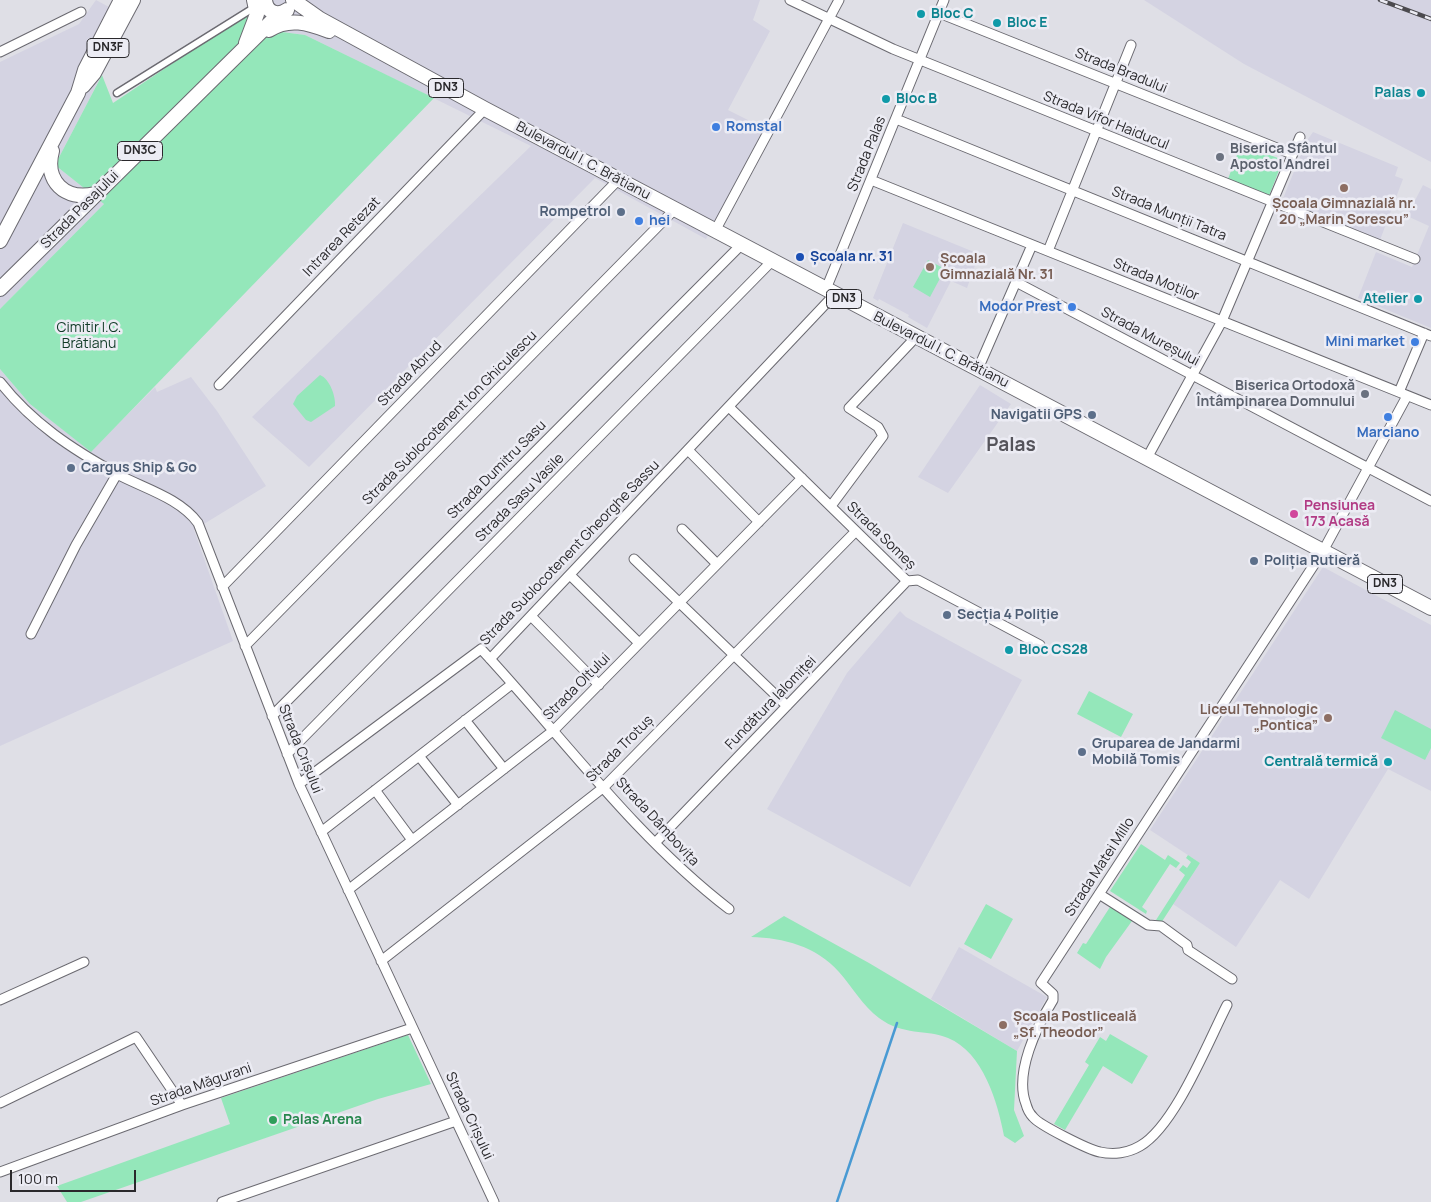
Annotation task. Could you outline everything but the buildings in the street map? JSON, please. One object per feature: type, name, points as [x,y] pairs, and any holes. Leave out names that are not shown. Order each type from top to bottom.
[{"type":"main road","name":"DN3F","points":[[0,241],[78,93],[85,70],[121,0]]},
{"type":"main road","name":"DN3F","points":[[78,93],[94,73],[134,0]]},
{"type":"main road","name":"DN3","points":[[261,2],[270,11],[287,6]]},
{"type":"main road","name":"Strada Pasajului","points":[[241,53],[256,30],[261,2]]},
{"type":"main road","name":"Strada Pasajului","points":[[2,288],[287,6]]},
{"type":"main road","name":"Bulevardul I. C. Brătianu","points":[[287,6],[320,19],[830,292],[1431,608]]},
{"type":"main road","points":[[241,53],[271,28],[286,22],[314,25],[363,43]]},
{"type":"main road","points":[[55,138],[50,168],[57,184],[78,197],[95,194]]},
{"type":"street","name":"Strada Vifor Haiducul","points":[[790,0],[919,61],[1415,259]]},
{"type":"street","points":[[716,231],[838,0]]},
{"type":"street","name":"Strada Palas","points":[[830,292],[871,180],[944,0]]},
{"type":"street","points":[[118,93],[261,2]]},
{"type":"street","points":[[1,50],[81,12]]},
{"type":"street","name":"Strada Bradului","points":[[939,13],[1292,154]]},
{"type":"street","points":[[1048,251],[1131,45]]},
{"type":"street","name":"Intrarea Retezat","points":[[218,385],[486,109]]},
{"type":"street","name":"Strada Munții Tatra","points":[[896,119],[1427,334]]},
{"type":"street","points":[[1147,458],[1222,321],[1300,137]]},
{"type":"street","name":"Strada Abrud","points":[[222,588],[618,179]]},
{"type":"street","name":"Strada Moților","points":[[871,180],[1431,405]]},
{"type":"street","name":"Strada Sublocotenent Ion Ghiculescu","points":[[245,646],[675,209]]},
{"type":"street","name":"Strada Dumitru Sasu","points":[[272,716],[742,244]]},
{"type":"street","points":[[978,369],[1032,244]]},
{"type":"street","name":"Strada Sasu Vasile","points":[[287,754],[772,260]]},
{"type":"street","name":"Strada Mureșului","points":[[1016,282],[1431,501]]},
{"type":"street","name":"Strada Sublocotenent Gheorghe Sassu","points":[[298,784],[481,649],[490,659],[729,407],[830,292]]},
{"type":"street","name":"Strada Matei Millo","points":[[1227,1005],[1171,1115],[1141,1146],[1119,1154],[1101,1153],[1088,1148],[1034,1118],[1026,1103],[1023,1090],[1028,1047],[1053,1000],[1053,994],[1043,988],[1041,983],[1323,551],[1369,468],[1403,394],[1427,334]]},
{"type":"street","points":[[831,506],[883,436],[878,427],[849,408],[916,337]]},
{"type":"street","name":"Strada Crișului","points":[[0,382],[31,417],[71,447],[117,474],[185,509],[192,515],[202,532],[298,784],[494,1202]]},
{"type":"street","name":"Strada Someș","points":[[729,407],[907,581],[918,580],[1040,645]]},
{"type":"street","points":[[688,450],[759,522]]},
{"type":"street","points":[[31,634],[76,545],[117,474]]},
{"type":"street","name":"Strada Oltului","points":[[348,890],[554,730],[802,478]]},
{"type":"street","points":[[682,529],[717,564]]},
{"type":"street","name":"Strada Trotuș","points":[[381,962],[604,787],[856,530]]},
{"type":"street","points":[[634,559],[787,706]]},
{"type":"street","points":[[570,575],[639,643]]},
{"type":"street","name":"Fundătura Ialomiței","points":[[655,843],[907,581]]},
{"type":"street","points":[[531,616],[599,684]]},
{"type":"street","name":"Strada Dâmbovița","points":[[490,659],[655,843],[699,887],[728,910]]},
{"type":"street","points":[[321,832],[512,684]]},
{"type":"street","points":[[465,720],[504,769]]},
{"type":"street","points":[[419,756],[458,805]]},
{"type":"street","points":[[376,790],[412,840]]},
{"type":"street","points":[[1099,894],[1148,925],[1160,926],[1187,944],[1188,950],[1232,979]]},
{"type":"street","points":[[0,1000],[84,962]]},
{"type":"street","name":"Strada Măgurani","points":[[0,1172],[182,1105],[412,1028]]},
{"type":"street","points":[[0,1103],[136,1037],[182,1105]]},
{"type":"street","points":[[222,1202],[456,1121]]},
{"type":"shaded area","points":[[96,0],[131,19],[55,165],[104,204],[0,309],[0,62],[79,24]]},
{"type":"shaded area","points":[[250,0],[760,0],[753,20],[770,31],[728,110],[764,128],[706,239],[595,178],[309,467],[252,417],[531,146],[305,35],[282,32],[254,16]]},
{"type":"shaded area","points":[[1144,0],[1431,0],[1431,162],[1244,64]]},
{"type":"shaded area","name":"Școala Gimnazială nr. 20 „Marin Sorescu”","points":[[1313,132],[1398,167],[1395,176],[1403,179],[1380,240],[1282,201],[1306,142]]},
{"type":"shaded area","points":[[1423,185],[1431,189],[1431,328],[1358,298],[1376,252],[1412,267],[1429,226],[1407,216]]},
{"type":"shaded area","name":"Școala Gimnazială Nr. 31","points":[[903,223],[979,254],[967,288],[951,281],[927,328],[908,317],[909,315],[879,299],[878,301],[873,298]]},
{"type":"shaded area","points":[[0,369],[30,404],[91,451],[155,387],[157,392],[191,377],[217,411],[266,486],[194,530],[233,641],[0,746]]},
{"type":"shaded area","points":[[980,385],[1011,404],[948,493],[918,477]]},
{"type":"shaded area","name":"Liceul Tehnologic „Pontica”","points":[[1323,567],[1431,625],[1431,791],[1388,769],[1309,899],[1280,880],[1236,947],[1173,904],[1200,863],[1150,830]]},
{"type":"shaded area","points":[[900,611],[906,617],[1022,680],[910,887],[767,809],[847,673]]},
{"type":"shaded area","name":"Școala Postliceală „Sf. Theodor”","points":[[959,947],[1047,997],[1017,1051],[931,999]]},
{"type":"green space","name":"Cimitir I.C. Brătianu","points":[[254,9],[254,16],[282,32],[305,35],[434,98],[91,452],[30,404],[0,369],[0,309],[104,204],[55,165],[102,75],[113,103]]},
{"type":"green space","points":[[1241,144],[1283,160],[1269,196],[1228,179]]},
{"type":"green space","points":[[928,260],[945,269],[930,297],[913,287]]},
{"type":"green space","points":[[320,375],[327,380],[332,389],[335,406],[311,422],[306,420],[293,404],[297,396]]},
{"type":"green space","points":[[1089,691],[1133,714],[1121,737],[1077,714]]},
{"type":"green space","points":[[1395,710],[1431,729],[1431,748],[1425,760],[1381,738]]},
{"type":"green space","points":[[1141,844],[1165,860],[1168,855],[1180,863],[1176,868],[1170,864],[1142,907],[1147,911],[1146,914],[1110,891]]},
{"type":"green space","points":[[1188,855],[1200,863],[1161,923],[1156,920],[1185,875],[1179,870],[1183,865],[1187,868],[1191,862],[1186,858]]},
{"type":"green space","points":[[986,904],[1013,919],[991,959],[964,944]]},
{"type":"green space","points":[[1110,907],[1132,921],[1106,957],[1100,969],[1077,953],[1083,943],[1086,944]]},
{"type":"green space","points":[[784,916],[869,963],[1017,1051],[1014,1110],[1024,1136],[1015,1143],[1004,1136],[998,1109],[987,1080],[980,1066],[960,1045],[940,1035],[906,1030],[888,1024],[868,1008],[830,963],[810,950],[775,939],[751,937]]},
{"type":"green space","points":[[1110,1034],[1148,1056],[1132,1084],[1103,1066],[1065,1130],[1054,1124],[1089,1065],[1085,1062],[1100,1037],[1106,1041]]},
{"type":"green space","name":"Palas Arena","points":[[408,1035],[431,1084],[378,1099],[81,1202],[67,1202],[57,1186],[230,1124],[221,1098]]},
{"type":"waterway","points":[[837,1202],[897,1023]]},
{"type":"railway","points":[[1380,0],[1431,19]]},
{"type":"place","name":"Bloc C","points":[[921,14]]},
{"type":"place","name":"Bloc E","points":[[997,23]]},
{"type":"place","name":"Palas","points":[[1421,93]]},
{"type":"place","name":"Bloc B","points":[[886,99]]},
{"type":"place","name":"Romstal","points":[[716,127]]},
{"type":"place","name":"Biserica Sfântul Apostol Andrei","points":[[1220,157]]},
{"type":"place","name":"Școala Gimnazială nr. 20 „Marin Sorescu”","points":[[1344,188]]},
{"type":"place","name":"Rompetrol","points":[[621,212]]},
{"type":"place","name":"hei","points":[[639,221]]},
{"type":"place","name":"Școala nr. 31","points":[[800,257]]},
{"type":"place","name":"Școala Gimnazială Nr. 31","points":[[930,267]]},
{"type":"place","name":"Atelier","points":[[1418,299]]},
{"type":"place","name":"Modor Prest","points":[[1072,307]]},
{"type":"place","name":"Mini market","points":[[1415,342]]},
{"type":"place","name":"Biserica Ortodoxă Întâmpinarea Domnului","points":[[1365,394]]},
{"type":"place","name":"Navigatii GPS","points":[[1092,415]]},
{"type":"place","name":"Marciano","points":[[1388,417]]},
{"type":"place","name":"Cargus Ship & Go","points":[[71,468]]},
{"type":"place","name":"Pensiunea 173 Acasă","points":[[1294,514]]},
{"type":"place","name":"Poliția Rutieră","points":[[1254,561]]},
{"type":"place","name":"Secția 4 Poliție","points":[[947,615]]},
{"type":"place","name":"Bloc CS28","points":[[1009,650]]},
{"type":"place","name":"Liceul Tehnologic „Pontica”","points":[[1328,718]]},
{"type":"place","name":"Gruparea de Jandarmi Mobilă Tomis","points":[[1082,752]]},
{"type":"place","name":"Centrală termică","points":[[1388,762]]},
{"type":"place","name":"Școala Postliceală „Sf. Theodor”","points":[[1003,1025]]},
{"type":"place","name":"Palas Arena","points":[[273,1120]]},
{"type":"district","name":"Palas","points":[[1011,446]]}]
